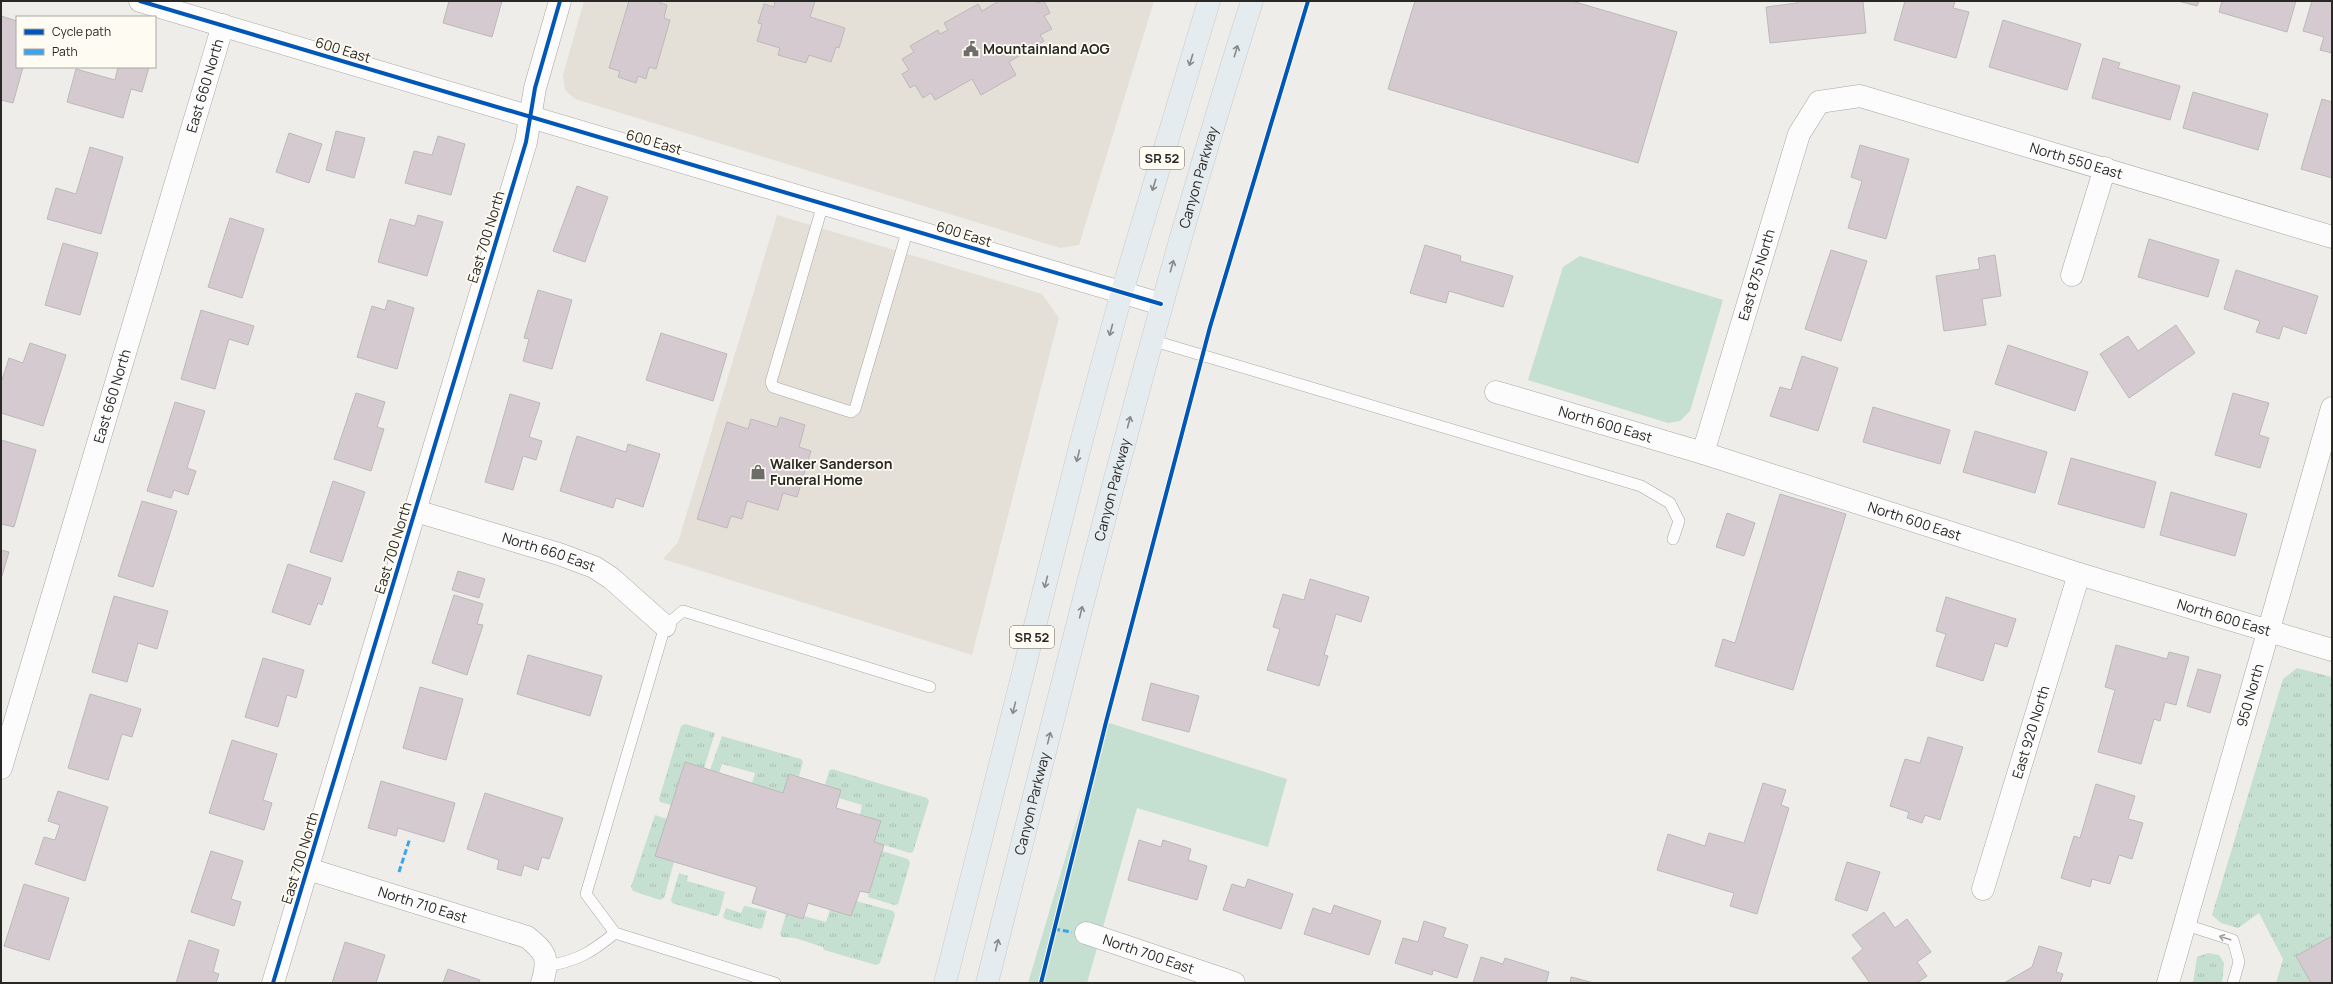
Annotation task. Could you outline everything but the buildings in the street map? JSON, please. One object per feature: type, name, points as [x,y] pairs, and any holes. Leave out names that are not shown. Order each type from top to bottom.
[{"type":"highway","name":"SR 52","points":[[945,983],[1083,435],[1122,292],[1209,1]]},
{"type":"highway","name":"Canyon Parkway","points":[[987,983],[1112,486],[1151,340],[1252,1]]},
{"type":"street","name":"600 East","points":[[140,1],[530,118],[1161,304]]},
{"type":"street","name":"East 700 North","points":[[273,983],[526,142],[535,88],[560,1]]},
{"type":"street","name":"East 660 North","points":[[1,768],[223,25]]},
{"type":"street","name":"North 550 East","points":[[1819,102],[1860,96],[2332,237]]},
{"type":"street","name":"East 875 North","points":[[1703,453],[1799,134],[1819,102]]},
{"type":"street","points":[[2072,275],[2105,168]]},
{"type":"street","name":"North 600 East","points":[[1496,392],[1703,453],[2079,574],[2267,632],[2332,650]]},
{"type":"street","name":"950 North","points":[[2168,983],[2186,925],[2267,632],[2332,408]]},
{"type":"street","name":"North 660 East","points":[[416,511],[560,554],[594,567],[611,578],[665,626]]},
{"type":"street","name":"East 920 North","points":[[1983,889],[2079,574]]},
{"type":"street","name":"North 710 East","points":[[308,869],[528,937],[544,952],[544,974]]},
{"type":"street","name":"North 700 East","points":[[1086,933],[1234,983]]},
{"type":"lane","points":[[823,204],[771,382],[773,387],[851,412],[855,409],[908,229]]},
{"type":"lane","points":[[1151,340],[1641,486],[1670,503],[1679,521],[1673,539]]},
{"type":"lane","points":[[775,983],[615,932],[586,894],[665,626],[683,611],[930,687]]},
{"type":"lane","points":[[2186,925],[2233,940],[2239,962],[2233,983]]},
{"type":"lane","points":[[544,974],[595,950],[615,932]]},
{"type":"shaded area","points":[[584,1],[1154,1],[1079,245],[1060,248],[575,99],[565,90],[563,75]]},
{"type":"shaded area","points":[[777,215],[1042,294],[1059,318],[972,655],[663,559],[678,542]]},
{"type":"green space","points":[[1580,256],[1723,300],[1690,411],[1680,421],[1668,423],[1528,380],[1563,267]]},
{"type":"green space","points":[[2297,668],[2332,677],[2332,936],[2296,956],[2311,983],[2276,983],[2283,959],[2259,913],[2238,928],[2221,923],[2212,915],[2283,679]]},
{"type":"green space","points":[[1106,722],[1287,779],[1268,847],[1137,808],[1087,983],[1028,983]]},
{"type":"green space","points":[[685,724],[715,733],[704,768],[685,762],[671,805],[660,802],[659,799],[681,726]]},
{"type":"green space","points":[[722,736],[801,759],[803,762],[799,776],[789,774],[783,793],[752,783],[755,773],[722,764],[719,773],[710,770]]},
{"type":"green space","points":[[832,769],[927,798],[929,801],[913,852],[910,853],[874,842],[881,821],[860,815],[862,805],[839,798],[841,790],[825,785],[829,771]]},
{"type":"green space","points":[[655,815],[667,819],[674,862],[664,898],[660,900],[633,891],[631,887]]},
{"type":"green space","points":[[882,851],[908,859],[910,863],[898,904],[894,905],[868,897]]},
{"type":"green space","points":[[679,873],[688,876],[687,881],[725,892],[719,915],[715,916],[672,903],[671,900]]},
{"type":"green space","points":[[856,901],[893,911],[895,915],[880,963],[876,965],[824,950],[823,947],[795,938],[782,937],[780,934],[786,914],[803,919],[804,916],[826,922],[830,910],[851,916]]},
{"type":"green space","points":[[744,906],[767,911],[762,928],[759,929],[725,919],[723,916],[726,908],[741,913]]},
{"type":"green space","points":[[2208,953],[2219,955],[2224,963],[2222,983],[2193,983],[2197,957]]},
{"type":"marked path","points":[[399,872],[410,838]]},
{"type":"marked path","points":[[1054,929],[1072,932]]},
{"type":"cycle path","points":[[140,1],[1161,304]]},
{"type":"cycle path","points":[[273,983],[526,142],[535,88],[560,1]]},
{"type":"cycle path","points":[[1041,983],[1106,722],[1210,327],[1308,1]]},
{"type":"place","name":"Mountainland AOG","points":[[971,49]]},
{"type":"place","name":"Walker Sanderson Funeral Home","points":[[758,472]]}]
